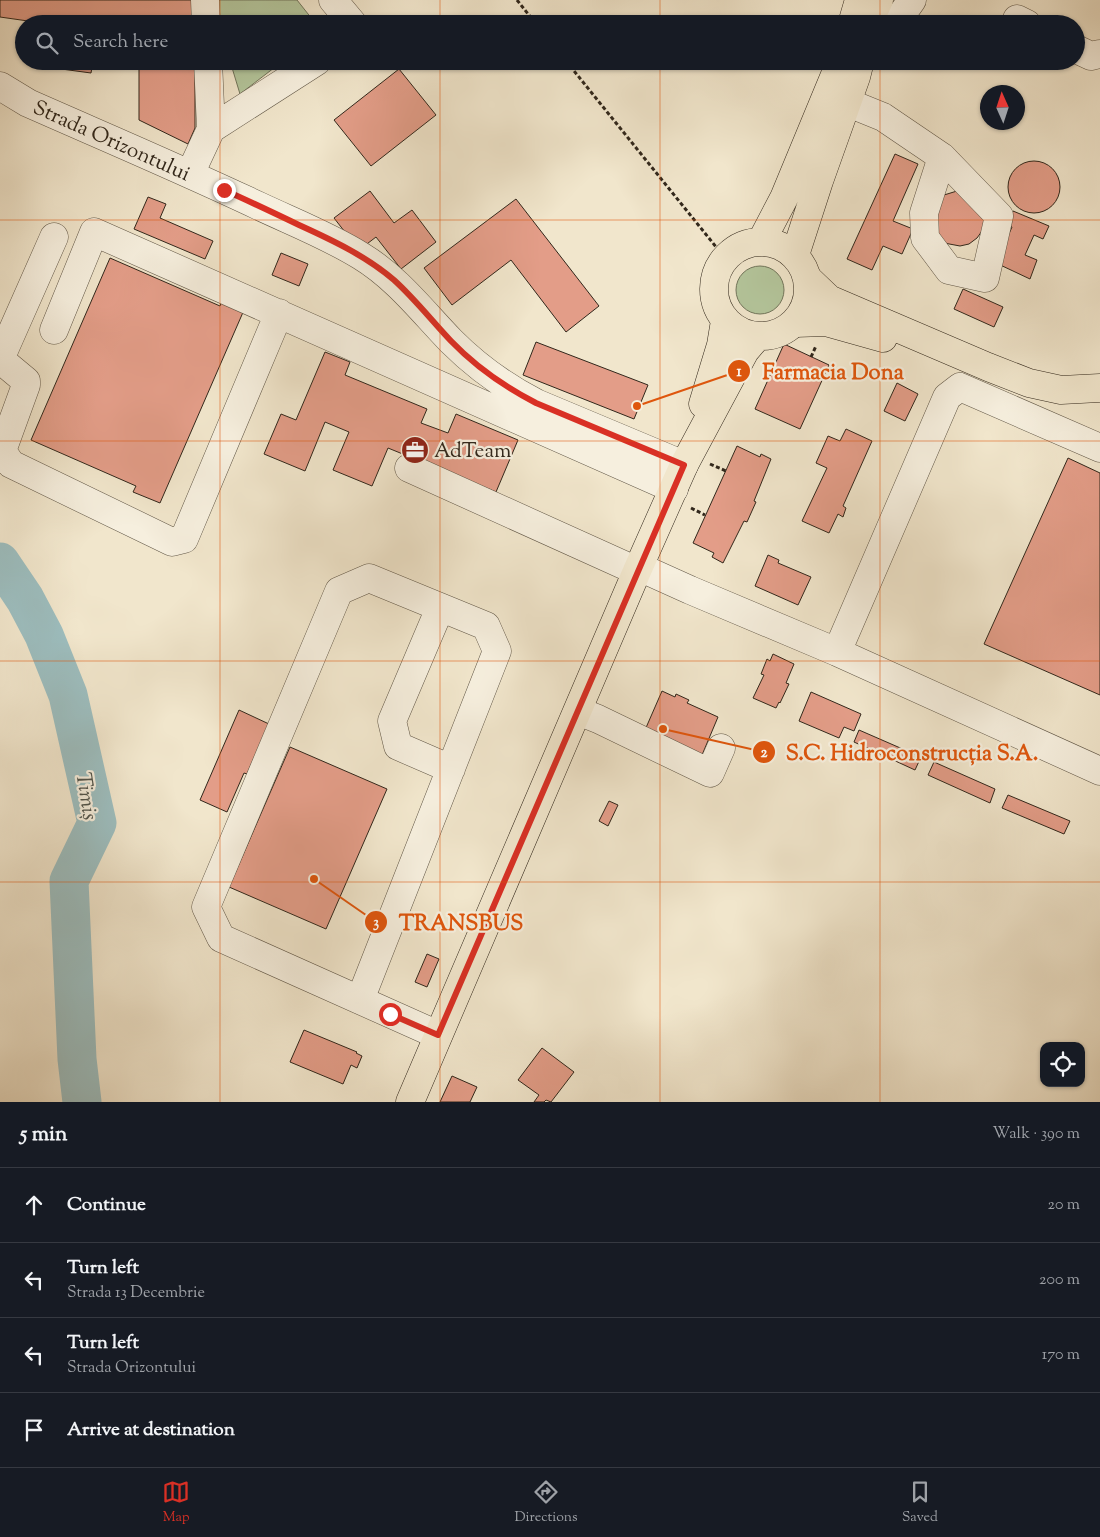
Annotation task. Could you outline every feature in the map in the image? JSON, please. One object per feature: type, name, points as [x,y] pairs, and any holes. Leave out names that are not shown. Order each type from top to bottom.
[{"type":"main road","points":[[855,15],[859,0]]},
{"type":"main road","points":[[872,15],[879,0]]},
{"type":"main road","points":[[761,242],[848,70]]},
{"type":"main road","points":[[795,256],[846,102],[850,70]]},
{"type":"main road","points":[[761,242],[785,248],[795,256],[803,266],[808,279],[809,295],[804,310],[795,323],[784,331],[771,336],[757,337],[734,329],[725,321],[718,309],[714,296],[714,283],[718,270],[725,258],[735,250],[748,244],[761,242]]},
{"type":"main road","points":[[808,279],[829,299],[988,367],[1029,382],[1061,390],[1100,388]]},
{"type":"main road","points":[[687,480],[725,321]]},
{"type":"main road","points":[[795,323],[826,322],[988,367]]},
{"type":"main road","points":[[410,1102],[638,569],[687,480],[745,351],[757,337]]},
{"type":"street","points":[[205,0],[206,15]]},
{"type":"street","points":[[333,0],[346,15]]},
{"type":"street","points":[[901,15],[912,0]]},
{"type":"street","points":[[1085,53],[1091,56],[1100,54]]},
{"type":"street","points":[[190,174],[211,129],[208,70]]},
{"type":"street","points":[[211,129],[303,70]]},
{"type":"street","name":"Strada Orizontului","points":[[0,86],[28,103],[190,174],[325,237],[361,256],[393,279],[415,300],[452,342],[484,370],[513,391],[687,480]]},
{"type":"street","points":[[846,102],[883,117],[942,157]]},
{"type":"street","points":[[54,330],[94,232],[279,313],[687,480]]},
{"type":"street","points":[[54,237],[1,357],[2,361],[26,381],[2,451],[11,464],[172,542],[184,538],[279,313]]},
{"type":"street","points":[[837,652],[947,397],[953,391],[960,387],[1100,448]]},
{"type":"street","points":[[409,468],[638,569],[837,652],[1100,771]]},
{"type":"street","points":[[360,1000],[497,650],[486,626],[369,578],[339,591],[206,907],[221,938],[438,1035]]},
{"type":"street","points":[[440,608],[392,721],[398,746],[450,769]]},
{"type":"street","points":[[578,711],[710,773],[721,748]]},
{"type":"path","points":[[517,0],[529,15]]},
{"type":"path","points":[[573,70],[725,258]]},
{"type":"path","points":[[705,516],[687,480],[726,471]]},
{"type":"green space","points":[[216,0],[297,0],[309,15],[217,15]]},
{"type":"green space","points":[[233,70],[271,70],[240,94]]},
{"type":"green space","points":[[760,266],[769,268],[777,273],[782,281],[784,290],[782,299],[777,307],[769,312],[760,314],[751,312],[743,307],[738,299],[736,290],[738,281],[743,273],[751,268]]},
{"type":"building","points":[[0,0],[195,0],[195,15],[15,15],[15,19],[0,17]]},
{"type":"building","points":[[69,70],[92,70],[91,73]]},
{"type":"building","points":[[139,70],[195,70],[195,128],[188,144],[139,120]]},
{"type":"building","points":[[398,70],[400,70],[436,115],[371,166],[334,120]]},
{"type":"building","points":[[895,154],[918,164],[893,221],[913,229],[902,254],[883,246],[872,270],[847,259]]},
{"type":"building","points":[[1034,161],[1044,163],[1052,169],[1058,177],[1060,187],[1058,197],[1052,205],[1044,211],[1034,213],[1024,211],[1016,205],[1010,197],[1008,187],[1010,177],[1016,169],[1024,163]]},
{"type":"building","points":[[370,191],[394,223],[412,210],[436,242],[401,269],[376,237],[359,250],[334,218]]},
{"type":"building","points":[[957,191],[985,221],[982,231],[977,238],[969,244],[960,246],[944,243],[930,223],[937,201],[944,195]]},
{"type":"building","points":[[148,197],[166,204],[160,218],[213,241],[205,259],[134,229]]},
{"type":"building","points":[[516,199],[599,306],[566,332],[511,260],[452,305],[424,268]]},
{"type":"building","points":[[1013,211],[1049,226],[1043,239],[1034,235],[1025,255],[1037,260],[1030,279],[996,263],[1012,227],[1008,225]]},
{"type":"building","points":[[281,253],[308,264],[299,286],[272,275]]},
{"type":"building","points":[[110,258],[220,306],[222,300],[244,310],[160,503],[133,492],[136,486],[31,440]]},
{"type":"building","points":[[963,289],[1003,307],[994,327],[954,309]]},
{"type":"building","points":[[536,342],[648,385],[634,419],[523,375]]},
{"type":"building","points":[[784,344],[829,365],[800,429],[755,409]]},
{"type":"building","points":[[325,352],[350,362],[345,375],[427,409],[421,423],[448,433],[456,414],[518,440],[496,492],[388,448],[372,486],[333,470],[349,432],[325,422],[305,471],[264,454],[281,414],[296,420]]},
{"type":"building","points":[[897,383],[918,394],[905,421],[884,411]]},
{"type":"building","points":[[846,429],[872,441],[843,506],[846,508],[843,517],[838,514],[829,533],[802,521],[827,468],[816,463],[828,436],[840,441]]},
{"type":"building","points":[[737,446],[760,457],[761,454],[771,459],[747,522],[744,521],[723,563],[712,557],[714,553],[693,543]]},
{"type":"building","points":[[1068,458],[1100,473],[1100,695],[984,644]]},
{"type":"building","points":[[768,555],[779,560],[778,563],[811,577],[798,605],[755,586]]},
{"type":"building","points":[[773,654],[794,664],[786,683],[789,684],[776,708],[753,698],[764,675],[761,674],[767,659],[770,661]]},
{"type":"building","points":[[662,691],[675,697],[676,694],[689,700],[687,703],[718,717],[702,755],[645,730]]},
{"type":"building","points":[[811,692],[861,714],[854,731],[844,727],[839,738],[799,721]]},
{"type":"building","points":[[239,710],[269,724],[247,774],[244,773],[227,812],[200,800]]},
{"type":"building","points":[[859,730],[921,757],[915,770],[854,742]]},
{"type":"building","points":[[290,747],[387,789],[326,929],[229,887]]},
{"type":"building","points":[[934,762],[995,789],[990,803],[928,775]]},
{"type":"building","points":[[1008,795],[1070,821],[1064,834],[1002,808]]},
{"type":"building","points":[[609,801],[618,805],[608,826],[599,821]]},
{"type":"building","points":[[427,954],[439,959],[427,987],[415,982]]},
{"type":"building","points":[[304,1030],[357,1052],[362,1056],[357,1068],[351,1065],[343,1084],[290,1062]]},
{"type":"building","points":[[542,1048],[574,1072],[551,1102],[546,1100],[544,1102],[534,1102],[539,1095],[518,1080]]},
{"type":"building","points":[[452,1076],[477,1087],[470,1102],[440,1102]]},
{"type":"waterway","name":"Timiș","points":[[0,562],[25,599],[44,635],[68,695],[97,823],[69,881],[77,1059],[82,1102]]},
{"type":"place","name":"Farmacia Dona","points":[[637,406]]},
{"type":"place","name":"AdTeam","points":[[415,450]]},
{"type":"place","name":"S.C. Hidroconstrucția S.A.","points":[[663,729]]},
{"type":"place","name":"TRANSBUS","points":[[314,879]]},
{"type":"route","points":[[224,190],[361,256],[393,279],[415,300],[452,342],[484,370],[513,391],[536,403],[684,465],[438,1035],[390,1014]]}]
